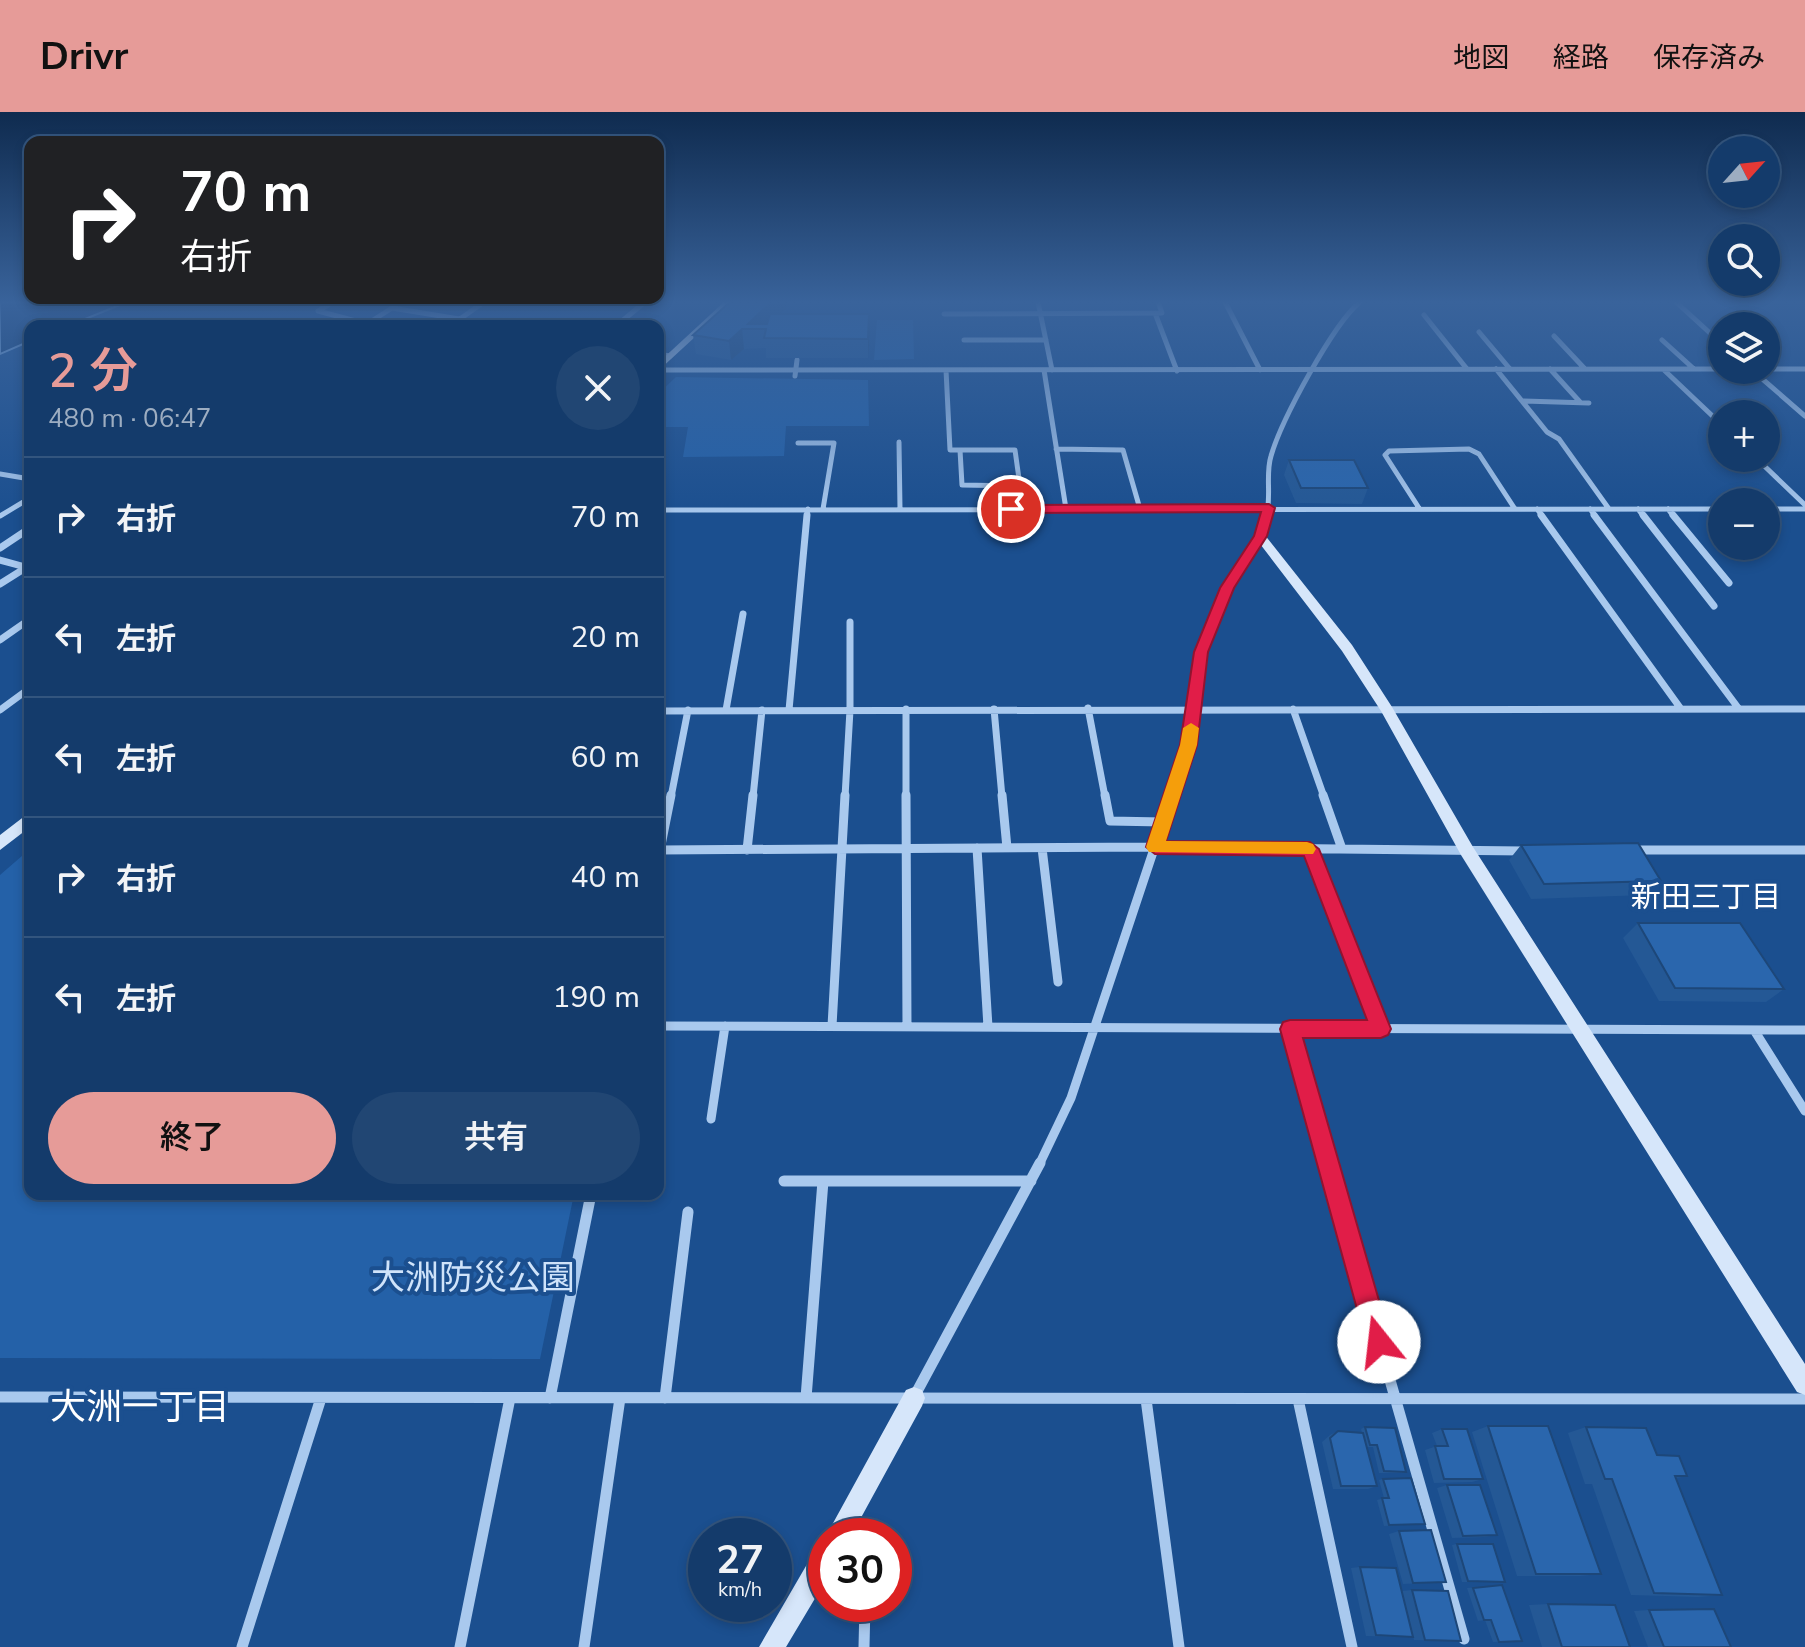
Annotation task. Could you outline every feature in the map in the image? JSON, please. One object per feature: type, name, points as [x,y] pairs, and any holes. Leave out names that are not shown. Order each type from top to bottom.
[{"type":"street","points":[[946,374],[950,450],[960,449],[1015,450],[1020,486],[962,485],[960,449]]},
{"type":"street","points":[[1045,374],[1066,509]]},
{"type":"street","points":[[854,1518],[914,1398],[1031,1181],[1071,1098],[1189,745],[1201,652],[1227,588],[1260,536],[1269,508],[1270,457],[1309,374]]},
{"type":"street","points":[[1500,374],[1547,432],[1559,439],[1609,509]]},
{"type":"street","points":[[1554,374],[1580,402]]},
{"type":"street","points":[[1669,374],[1708,411]]},
{"type":"street","points":[[1768,384],[1805,416]]},
{"type":"street","points":[[1522,401],[1589,403]]},
{"type":"street","points":[[899,442],[900,509]]},
{"type":"street","points":[[798,443],[834,443],[823,509]]},
{"type":"street","points":[[1056,449],[1123,450],[1140,509]]},
{"type":"street","points":[[1419,508],[1385,455],[1389,451],[1469,449],[1479,454],[1515,509]]},
{"type":"street","points":[[1770,472],[1805,507]]},
{"type":"street","points":[[0,474],[24,478]]},
{"type":"street","points":[[0,516],[24,502]]},
{"type":"street","points":[[1780,508],[1805,507]]},
{"type":"street","points":[[789,710],[808,509]]},
{"type":"street","points":[[1537,509],[1681,709]]},
{"type":"street","points":[[1590,509],[1739,709]]},
{"type":"street","points":[[1638,509],[1714,606]]},
{"type":"street","points":[[1668,509],[1729,583]]},
{"type":"street","points":[[664,510],[1708,509]]},
{"type":"street","points":[[0,548],[24,532]]},
{"type":"street","points":[[1260,536],[1347,648],[1387,710],[1467,851],[1805,1384]]},
{"type":"street","points":[[0,560],[24,567]]},
{"type":"street","points":[[0,584],[24,570]]},
{"type":"street","points":[[726,710],[743,614]]},
{"type":"street","points":[[832,1026],[850,710],[850,622]]},
{"type":"street","points":[[0,640],[24,623]]},
{"type":"street","points":[[0,710],[24,692]]},
{"type":"street","points":[[1088,708],[1110,821],[1163,822]]},
{"type":"street","points":[[906,709],[907,1027]]},
{"type":"street","points":[[994,709],[1007,848]]},
{"type":"street","points":[[1293,709],[1342,849]]},
{"type":"street","points":[[664,711],[1802,709],[1805,716]]},
{"type":"street","points":[[664,830],[688,710]]},
{"type":"street","points":[[747,850],[762,710]]},
{"type":"street","points":[[0,844],[24,823]]},
{"type":"street","points":[[664,855],[747,850],[1155,847],[1528,851]]},
{"type":"street","points":[[977,848],[988,1027]]},
{"type":"street","points":[[1042,848],[1058,982]]},
{"type":"street","points":[[1310,849],[1381,1029]]},
{"type":"street","points":[[1620,850],[1805,850]]},
{"type":"street","points":[[664,1026],[1805,1030]]},
{"type":"street","points":[[711,1119],[725,1026]]},
{"type":"street","points":[[1290,1029],[1464,1639]]},
{"type":"street","points":[[1754,1030],[1805,1111]]},
{"type":"street","points":[[784,1181],[1031,1181]]},
{"type":"street","points":[[806,1398],[823,1181]]},
{"type":"street","points":[[550,1398],[590,1200]]},
{"type":"street","points":[[665,1398],[688,1212]]},
{"type":"street","points":[[0,1397],[1805,1399]]},
{"type":"street","points":[[242,1647],[321,1398]]},
{"type":"street","points":[[460,1647],[510,1398]]},
{"type":"street","points":[[584,1647],[620,1398]]},
{"type":"street","points":[[1146,1399],[1179,1647]]},
{"type":"street","points":[[1298,1399],[1352,1647]]},
{"type":"street","points":[[772,1647],[808,1586]]},
{"type":"street","points":[[864,1647],[865,1622]]},
{"type":"green space","points":[[676,377],[868,380],[869,426],[786,426],[784,456],[683,457],[688,427],[664,427],[664,388]]},
{"type":"green space","name":"大洲防災公園","points":[[24,854],[24,1200],[573,1200],[540,1359],[0,1358],[0,875]]},
{"type":"building","points":[[1289,460],[1354,460],[1368,488],[1301,488]]},
{"type":"building","points":[[1638,843],[1661,881],[1544,884],[1521,845]]},
{"type":"building","points":[[1638,923],[1740,923],[1784,989],[1675,988]]},
{"type":"building","points":[[1488,1426],[1548,1426],[1601,1574],[1536,1574]]},
{"type":"building","points":[[1365,1427],[1395,1428],[1406,1472],[1384,1471],[1377,1445],[1370,1445]]},
{"type":"building","points":[[1586,1427],[1646,1428],[1657,1455],[1679,1456],[1687,1476],[1675,1476],[1722,1595],[1654,1593],[1612,1479],[1605,1479]]},
{"type":"building","points":[[1442,1429],[1467,1429],[1483,1479],[1444,1479],[1435,1446],[1448,1446]]},
{"type":"building","points":[[1338,1431],[1363,1433],[1377,1486],[1341,1486],[1330,1438]]},
{"type":"building","points":[[1411,1478],[1425,1524],[1389,1525],[1382,1498],[1389,1498],[1383,1479]]},
{"type":"building","points":[[1447,1485],[1480,1485],[1497,1535],[1463,1536]]},
{"type":"building","points":[[1431,1530],[1446,1582],[1413,1583],[1399,1531]]},
{"type":"building","points":[[1457,1544],[1493,1544],[1505,1582],[1468,1581]]},
{"type":"building","points":[[1360,1567],[1396,1568],[1413,1637],[1376,1635]]},
{"type":"building","points":[[1502,1585],[1522,1641],[1499,1642],[1491,1620],[1484,1620],[1473,1588]]},
{"type":"building","points":[[1412,1590],[1448,1591],[1461,1641],[1425,1640]]},
{"type":"building","points":[[1548,1604],[1615,1605],[1630,1647],[1562,1647]]},
{"type":"building","points":[[1714,1609],[1731,1647],[1664,1647],[1649,1610]]},
{"type":"slow traffic","points":[[1191,728],[1189,745],[1155,847],[1307,849]]},
{"type":"district","name":"新田三丁目","points":[[1706,897]]},
{"type":"district","name":"大洲一丁目","points":[[140,1406]]},
{"type":"route","points":[[1011,509],[1269,508],[1260,536],[1227,588],[1201,652],[1189,745],[1155,847],[1310,849],[1381,1029],[1290,1029],[1379,1342]]}]
